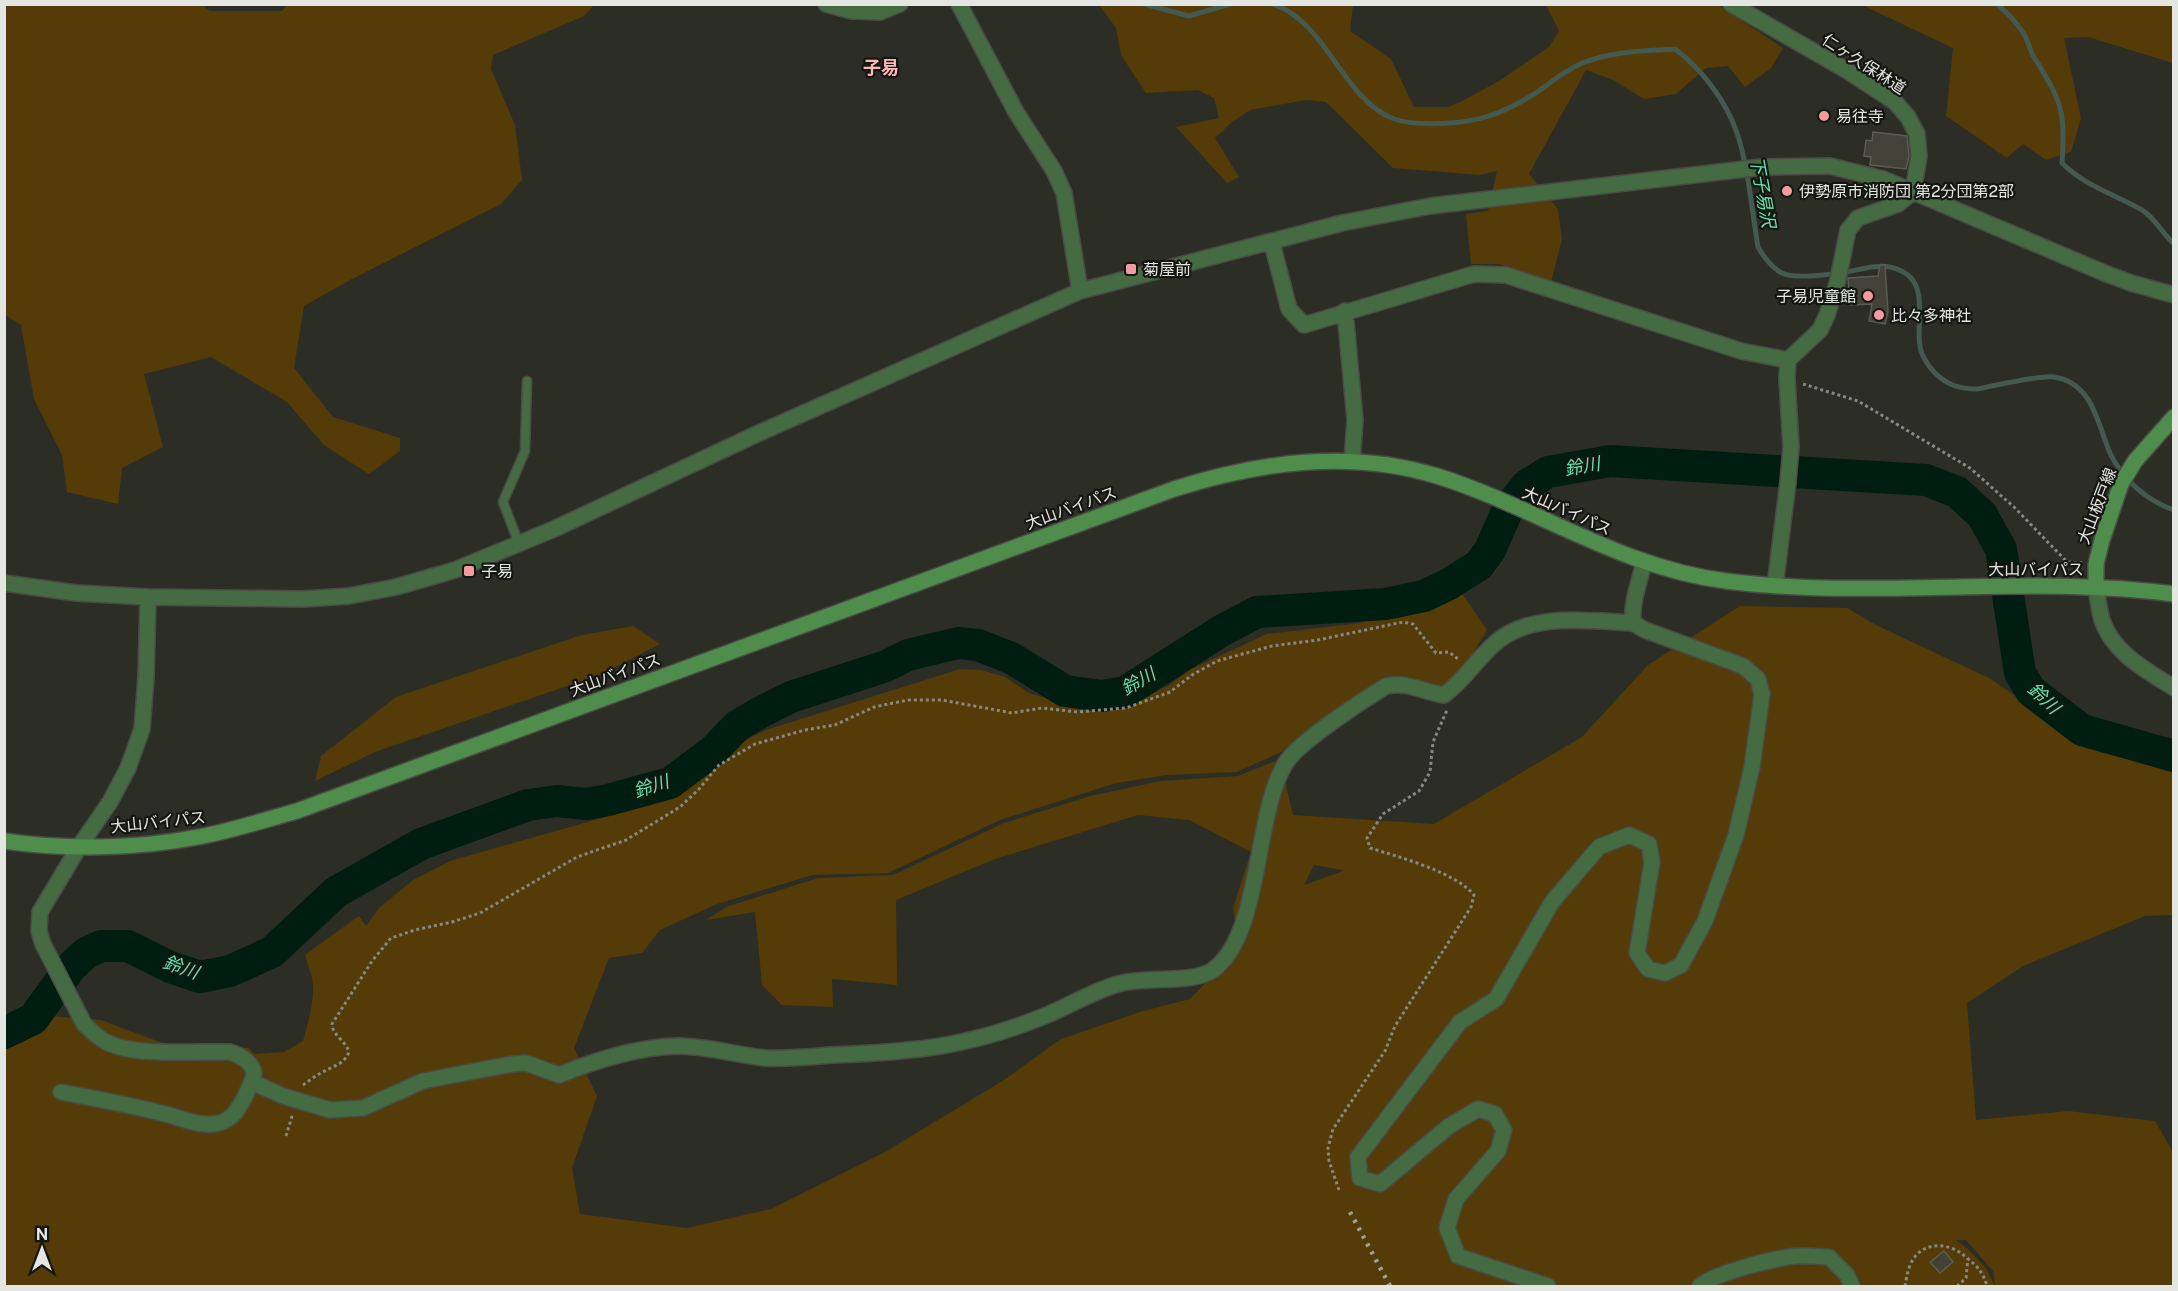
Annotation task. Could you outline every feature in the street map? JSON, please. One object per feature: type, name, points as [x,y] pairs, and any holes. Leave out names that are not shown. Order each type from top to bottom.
[{"type":"main road","name":"大山板戸線","points":[[2096,587],[2096,564],[2121,484],[2135,461],[2174,417]]},
{"type":"main road","name":"大山バイパス","points":[[4,841],[79,847],[155,843],[197,837],[297,811],[1174,489],[1216,476],[1294,462],[1352,461],[1390,465],[1436,476],[1485,494],[1593,543],[1644,563],[1725,581],[1806,588],[2115,587],[2174,594]]},
{"type":"street","points":[[826,4],[852,11],[880,12],[900,4]]},
{"type":"street","points":[[959,4],[1016,112],[1054,171],[1064,194],[1080,291]]},
{"type":"street","name":"仁ヶ久保林道","points":[[1731,4],[1846,70],[1895,102],[1908,117],[1917,134],[1919,156],[1913,192]]},
{"type":"street","points":[[4,583],[76,593],[148,597],[303,598],[349,596],[396,587],[455,570],[554,529],[759,433],[1080,291],[1342,223],[1430,206],[1762,167],[1830,166],[1866,174],[2102,272],[2174,295]]},
{"type":"street","points":[[1774,586],[1791,447],[1788,360],[1820,330],[1827,315],[1837,284],[1848,230],[1858,218],[1898,204],[1913,192]]},
{"type":"street","points":[[1272,243],[1289,309],[1304,325],[1474,274],[1506,275],[1742,351],[1788,360]]},
{"type":"street","points":[[1345,311],[1355,420],[1352,461]]},
{"type":"street","points":[[1633,623],[1632,613],[1644,563]]},
{"type":"street","points":[[2096,587],[2102,619],[2108,634],[2137,665],[2174,688]]},
{"type":"street","points":[[61,1092],[198,1123],[215,1124],[233,1117],[242,1104],[254,1073],[248,1062],[230,1052],[153,1051],[108,1043],[94,1034],[84,1024],[39,931],[40,912],[79,847],[110,802],[128,768],[142,729],[148,597]]},
{"type":"street","points":[[252,1082],[297,1101],[330,1110],[363,1108],[423,1081],[472,1071],[526,1063],[559,1075],[599,1059],[679,1046],[766,1058],[813,1057],[929,1048],[996,1034],[1116,984],[1151,978],[1204,974],[1223,960],[1240,931],[1254,883],[1274,784],[1286,761],[1306,742],[1386,686],[1399,683],[1428,693],[1444,695],[1460,683],[1493,644],[1525,625],[1562,620],[1633,623],[1645,630],[1743,666],[1758,679],[1762,694],[1752,767],[1736,835],[1705,921],[1681,965],[1665,974],[1648,969],[1637,952],[1652,862],[1648,844],[1629,835],[1599,847],[1552,902],[1496,999],[1460,1022],[1358,1157],[1360,1178],[1380,1184],[1449,1126],[1478,1109],[1495,1114],[1504,1130],[1498,1151],[1456,1199],[1448,1228],[1458,1256],[1548,1287]]},
{"type":"street","points":[[1700,1287],[1707,1281],[1736,1270],[1796,1256],[1829,1257],[1847,1275],[1852,1287]]},
{"type":"lane","points":[[519,544],[503,502],[525,451],[527,381]]},
{"type":"path","points":[[1788,379],[1858,401],[1971,468],[2015,508],[2067,562],[2096,564]]},
{"type":"path","points":[[286,1136],[303,1085],[322,1071],[339,1065],[347,1058],[349,1052],[347,1046],[333,1030],[332,1024],[372,961],[391,938],[473,915],[577,857],[626,840],[680,807],[719,765],[754,744],[805,729],[835,725],[866,710],[896,701],[942,700],[1012,713],[1042,708],[1078,712],[1126,708],[1170,692],[1192,675],[1225,659],[1272,646],[1318,640],[1403,622],[1413,624],[1436,653],[1449,652],[1458,659],[1468,674]]},
{"type":"path","points":[[1339,1190],[1329,1161],[1328,1148],[1334,1129],[1385,1051],[1395,1026],[1471,907],[1473,896],[1466,886],[1414,862],[1370,848],[1366,838],[1383,814],[1419,791],[1430,772],[1433,742],[1452,703]]},
{"type":"path","points":[[1905,1287],[1909,1266],[1919,1253],[1931,1246],[1944,1245],[1953,1247],[1982,1271],[1987,1287]]},
{"type":"path","points":[[1957,1287],[1966,1278],[1968,1258]]},
{"type":"shaded area","points":[[201,4],[210,11],[282,11],[287,4],[594,5],[584,16],[493,55],[491,69],[515,125],[522,180],[501,204],[350,280],[304,306],[294,368],[333,417],[400,438],[400,451],[369,474],[324,445],[287,402],[211,357],[144,374],[163,447],[122,468],[118,504],[67,492],[62,455],[34,399],[21,325],[5,315],[5,5]]},
{"type":"shaded area","points":[[1099,5],[1353,5],[1350,31],[1391,59],[1414,107],[1448,107],[1462,101],[1499,81],[1549,47],[1559,31],[1546,5],[1718,5],[1783,48],[1771,68],[1745,87],[1728,66],[1706,68],[1676,94],[1644,99],[1613,80],[1586,70],[1529,174],[1558,209],[1562,239],[1551,282],[1499,264],[1471,264],[1466,214],[1488,211],[1497,171],[1480,175],[1393,168],[1326,102],[1306,100],[1250,110],[1232,122],[1215,138],[1239,177],[1227,183],[1176,127],[1219,118],[1214,98],[1198,90],[1146,93],[1121,55],[1116,28]]},
{"type":"shaded area","points":[[1862,5],[2173,5],[2173,63],[2088,37],[2064,38],[2081,118],[2071,152],[2046,160],[2023,144],[2007,158],[1946,116],[1953,48]]},
{"type":"shaded area","points":[[1457,586],[1487,630],[1462,672],[1448,685],[1433,688],[1415,678],[1397,677],[1372,690],[1290,748],[1237,772],[1167,775],[1116,783],[1000,820],[888,873],[812,875],[717,904],[660,930],[642,953],[609,958],[574,1048],[597,1096],[572,1168],[580,1214],[687,1228],[771,1209],[885,1152],[1004,1080],[1061,1039],[1143,1011],[1190,999],[1239,947],[1233,908],[1251,852],[1189,820],[1138,815],[995,859],[896,900],[897,985],[832,979],[833,1007],[782,1005],[762,985],[755,912],[706,920],[726,907],[818,878],[893,875],[1004,823],[1090,796],[1161,781],[1238,776],[1275,761],[1285,781],[1293,815],[1434,824],[1582,737],[1648,665],[1740,606],[1847,608],[1876,625],[1991,679],[2079,741],[2173,767],[2173,915],[2145,916],[2023,966],[1967,1003],[1976,1120],[2068,1111],[2155,1121],[2173,1152],[2173,1286],[1995,1286],[5,1286],[4,1026],[24,1014],[101,1020],[181,1050],[204,1046],[248,1048],[255,1054],[284,1052],[303,1041],[309,1018],[313,985],[306,954],[359,916],[366,926],[380,907],[413,880],[450,861],[602,818],[681,787],[723,752],[766,730],[960,669],[981,670],[1005,677],[1029,693],[1059,702],[1087,706],[1115,704],[1138,699],[1168,686],[1191,669],[1267,634],[1360,623]],"holes":[[[1314,865],[1342,870],[1343,871],[1304,885]],[[1956,1240],[1966,1240],[1993,1271],[1995,1286],[1986,1268],[1970,1251]]]},
{"type":"shaded area","points":[[633,626],[660,644],[602,674],[375,752],[315,781],[321,756],[396,697],[582,635]]},
{"type":"building","points":[[1873,132],[1907,136],[1909,156],[1906,169],[1870,165],[1871,157],[1864,156],[1866,140],[1872,141]]},
{"type":"building","name":"子易児童館","points":[[1880,265],[1885,265],[1888,312],[1885,324],[1869,321],[1872,304],[1850,305],[1848,278],[1878,276]]},
{"type":"building","points":[[1944,1251],[1953,1262],[1940,1273],[1930,1262]]},
{"type":"waterway","name":"下子易沢","points":[[1144,4],[1189,16],[1230,4]]},
{"type":"waterway","name":"下子易沢","points":[[1273,4],[1291,13],[1307,26],[1347,79],[1376,109],[1394,119],[1416,123],[1455,123],[1479,119],[1524,100],[1568,70],[1591,60],[1627,52],[1675,49],[1695,66],[1712,86],[1732,121],[1744,159],[1758,247],[1772,265],[1782,273],[1796,276],[1823,275],[1878,266],[1900,270],[1914,281],[1917,289],[1920,308],[1919,338],[1923,357],[1944,381],[1954,386],[1977,389],[2038,378],[2054,377],[2067,381],[2077,387],[2092,406],[2110,453],[2121,472],[2145,495],[2174,510]]},
{"type":"waterway","points":[[1997,4],[2022,31],[2056,96],[2062,118],[2062,163],[2090,184],[2146,213],[2174,244]]},
{"type":"waterway","name":"鈴川","points":[[4,1033],[33,1019],[71,967],[86,953],[101,946],[128,946],[170,967],[200,977],[230,971],[272,952],[336,892],[421,844],[528,805],[557,801],[587,804],[670,783],[714,750],[737,726],[761,712],[791,697],[886,666],[908,655],[958,643],[978,645],[1011,658],[1065,691],[1102,696],[1125,692],[1221,631],[1257,612],[1385,604],[1424,596],[1449,584],[1479,565],[1490,550],[1508,509],[1527,485],[1548,472],[1610,461],[1926,480],[1957,492],[1982,515],[2001,549],[2020,673],[2031,691],[2082,730],[2174,756]]},
{"type":"railway","points":[[1350,1212],[1390,1286]]},
{"type":"place","name":"易往寺","points":[[1824,116]]},
{"type":"place","name":"伊勢原市消防団 第2分団第2部","points":[[1787,191]]},
{"type":"place","name":"菊屋前","points":[[1131,269]]},
{"type":"place","name":"子易児童館","points":[[1868,296]]},
{"type":"place","name":"比々多神社","points":[[1879,315]]},
{"type":"place","name":"子易","points":[[469,571]]},
{"type":"district","name":"子易","points":[[881,67]]}]
